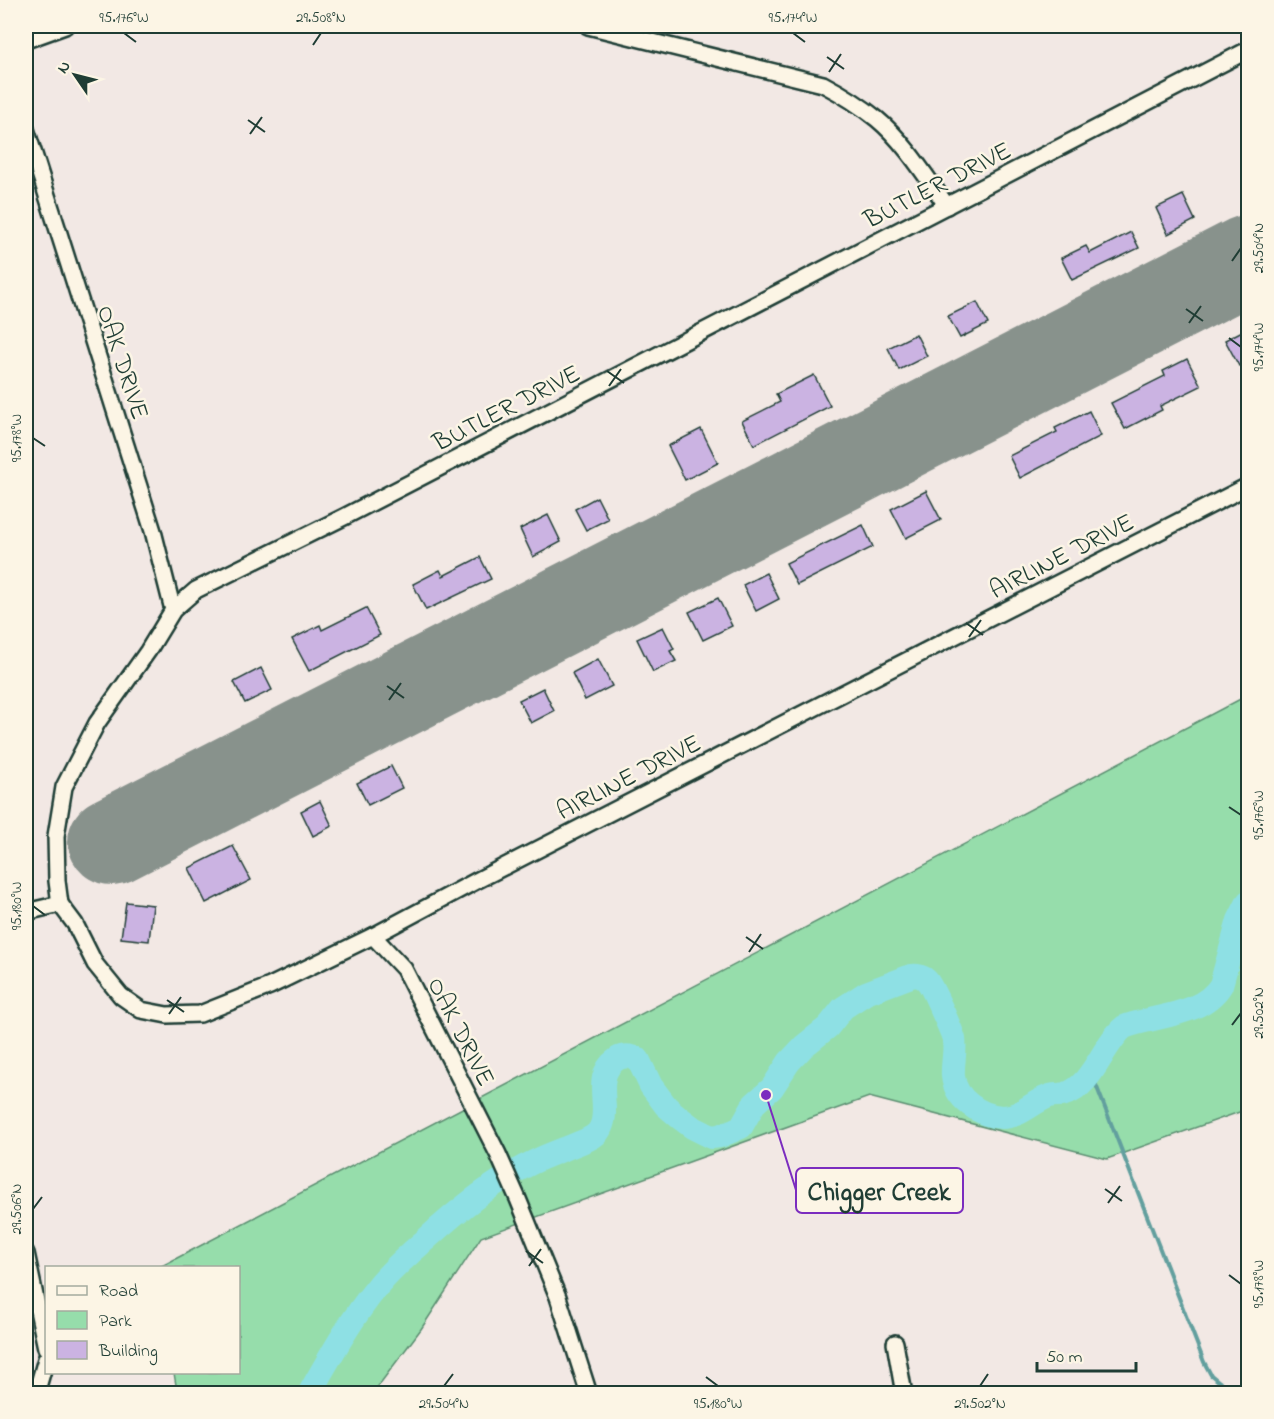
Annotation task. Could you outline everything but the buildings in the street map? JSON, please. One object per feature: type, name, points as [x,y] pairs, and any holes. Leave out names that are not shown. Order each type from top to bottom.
[{"type":"street","points":[[26,40],[65,26]]},
{"type":"street","points":[[588,26],[823,84],[879,120],[906,149],[947,206]]},
{"type":"street","name":"BUTLER DRIVE","points":[[60,904],[56,836],[64,787],[97,723],[148,651],[173,610],[196,590],[344,517],[1248,50]]},
{"type":"street","name":"OAK DRIVE","points":[[26,129],[153,531],[173,610]]},
{"type":"street","name":"AIRLINE DRIVE","points":[[60,904],[75,924],[95,964],[121,996],[141,1010],[168,1015],[200,1014],[256,992],[373,936],[487,875],[1248,486]]},
{"type":"street","points":[[26,912],[60,904]]},
{"type":"street","name":"OAK DRIVE","points":[[373,936],[404,969],[498,1154],[558,1298],[589,1394]]},
{"type":"street","points":[[26,1253],[45,1343]]},
{"type":"street","points":[[895,1343],[904,1394]]},
{"type":"street","points":[[31,1394],[38,1387],[45,1362]]},
{"type":"green space","points":[[1248,695],[1248,1109],[1107,1159],[869,1097],[481,1237],[421,1329],[373,1393],[169,1393],[176,1385],[174,1374],[240,1374],[240,1266],[162,1266]]},
{"type":"waterway","points":[[309,1394],[341,1338],[368,1299],[405,1258],[450,1218],[509,1175],[542,1158],[589,1139],[598,1132],[603,1119],[605,1074],[609,1066],[617,1059],[628,1056],[638,1059],[651,1086],[666,1106],[692,1127],[712,1137],[720,1136],[741,1127],[754,1104],[772,1088],[789,1062],[804,1046],[828,1027],[843,1008],[866,993],[911,976],[917,976],[924,978],[930,985],[954,1039],[953,1076],[958,1092],[977,1110],[994,1116],[1008,1116],[1049,1096],[1063,1095],[1074,1090],[1083,1083],[1124,1027],[1190,1009],[1213,995],[1221,985],[1239,920],[1248,902]]},
{"type":"waterway","points":[[1091,1072],[1204,1362],[1211,1375],[1234,1394]]},
{"type":"runway","points":[[112,841],[1248,259]]},
{"type":"place","name":"Chigger Creek","points":[[766,1095]]}]
